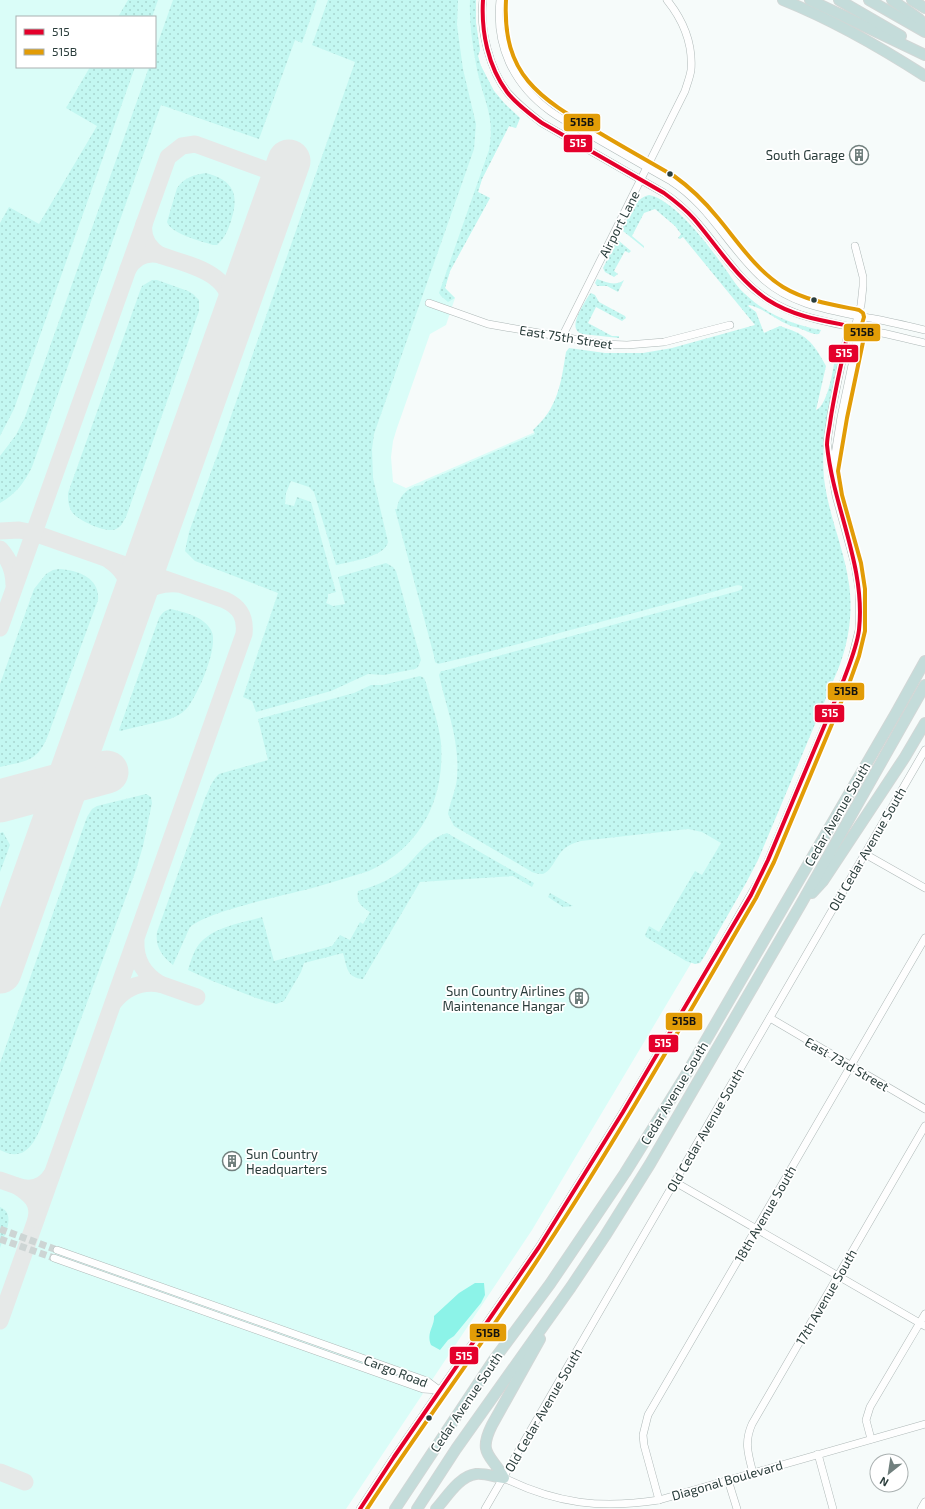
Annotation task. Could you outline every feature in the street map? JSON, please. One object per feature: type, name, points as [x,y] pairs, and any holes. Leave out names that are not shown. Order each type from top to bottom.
[{"type":"highway","points":[[783,0],[849,30],[925,76]]},
{"type":"highway","points":[[810,0],[925,55]]},
{"type":"highway","points":[[839,0],[925,50]]},
{"type":"highway","points":[[869,0],[925,32]]},
{"type":"highway","points":[[892,0],[925,25]]},
{"type":"highway","points":[[912,0],[925,8]]},
{"type":"highway","name":"Cedar Avenue South","points":[[395,1509],[493,1361],[550,1284],[625,1173],[684,1078],[896,714],[925,661]]},
{"type":"highway","name":"Cedar Avenue South","points":[[417,1509],[477,1418],[571,1287],[650,1164],[925,685]]},
{"type":"highway","points":[[800,904],[823,881],[892,777],[925,723]]},
{"type":"highway","points":[[436,1509],[459,1482],[467,1476],[483,1474],[493,1478],[504,1478],[499,1467],[488,1457],[486,1445],[488,1433],[571,1287]]},
{"type":"street","points":[[483,0],[483,34],[491,63],[507,91],[526,111],[542,123],[664,193],[684,208],[698,222],[744,279],[766,299],[797,315],[925,343]]},
{"type":"street","points":[[500,0],[499,10],[502,40],[509,63],[520,83],[536,100],[550,111],[678,186],[693,198],[756,272],[773,287],[800,302],[925,330]]},
{"type":"street","name":"Airport Lane","points":[[562,337],[648,168],[685,91],[691,70],[690,44],[682,22],[676,11],[667,0]]},
{"type":"street","points":[[360,1509],[439,1390],[539,1247],[619,1119],[704,976],[751,895],[768,860],[847,672],[859,630],[860,601],[858,578],[836,496],[827,443],[831,414],[847,337],[855,327],[863,282],[855,246]]},
{"type":"street","name":"East 75th Street","points":[[429,303],[488,324],[603,344],[645,344],[678,339],[730,325]]},
{"type":"street","points":[[832,471],[841,416],[858,341],[855,327]]},
{"type":"street","name":"Old Cedar Avenue South","points":[[485,1509],[925,750]]},
{"type":"street","points":[[865,854],[925,888]]},
{"type":"street","name":"18th Avenue South","points":[[659,1500],[642,1435],[648,1415],[925,938]]},
{"type":"street","name":"East 73rd Street","points":[[770,1018],[925,1109]]},
{"type":"street","name":"17th Avenue South","points":[[753,1473],[748,1452],[748,1432],[925,1126]]},
{"type":"street","points":[[675,1182],[922,1325]]},
{"type":"street","name":"Cargo Road","points":[[57,1250],[427,1381],[439,1390]]},
{"type":"street","name":"Cargo Road","points":[[54,1258],[423,1390],[439,1390]]},
{"type":"street","points":[[871,1439],[866,1420],[870,1407],[922,1325],[925,1314]]},
{"type":"street","name":"Diagonal Boulevard","points":[[504,1478],[582,1507],[639,1507],[925,1424]]},
{"type":"street","points":[[818,1454],[833,1509]]},
{"type":"street","points":[[728,1480],[737,1509]]},
{"type":"street","points":[[921,1509],[925,1502]]},
{"type":"shaded area","points":[[0,0],[476,0],[476,23],[480,50],[478,56],[481,66],[494,91],[520,118],[516,128],[509,126],[482,179],[478,192],[490,198],[450,271],[445,288],[455,298],[446,325],[430,334],[397,428],[393,441],[391,457],[393,482],[406,488],[780,326],[799,333],[824,370],[812,425],[811,473],[693,960],[532,1230],[346,1509],[0,1509]]},
{"type":"shaded area","points":[[128,0],[158,0],[152,16],[119,16]]},
{"type":"shaded area","points":[[173,0],[317,0],[302,43],[295,40],[259,139],[161,105],[32,467],[19,488],[11,496],[0,503],[0,456],[16,435],[25,417],[149,68],[156,68],[156,48]]},
{"type":"shaded area","points":[[328,0],[458,0],[457,25],[463,69],[476,124],[474,149],[374,434],[372,449],[373,478],[388,542],[380,552],[374,555],[336,565],[314,492],[309,487],[291,481],[286,493],[285,504],[294,506],[297,497],[311,502],[336,592],[328,594],[326,603],[333,606],[345,604],[338,577],[386,563],[393,567],[396,571],[421,660],[418,667],[415,669],[384,675],[368,674],[331,691],[256,712],[252,701],[243,697],[278,593],[195,561],[185,551],[189,532],[355,62],[312,45]]},
{"type":"shaded area","points":[[470,0],[476,0],[476,23],[480,50],[478,56],[481,66],[494,91],[520,118],[516,128],[509,126],[482,179],[478,192],[490,198],[450,271],[445,288],[455,298],[448,302],[439,293],[489,150],[491,138],[490,119],[478,74],[473,46],[470,19]]},
{"type":"shaded area","points":[[89,68],[135,68],[14,409],[0,436],[0,223],[9,207],[39,224],[97,126],[66,108]]},
{"type":"shaded area","points":[[206,173],[223,180],[228,184],[234,196],[234,211],[230,224],[224,237],[217,245],[213,245],[180,233],[174,230],[167,222],[177,188],[183,181],[190,177]]},
{"type":"shaded area","points":[[649,195],[670,206],[692,226],[740,288],[753,301],[780,318],[821,330],[819,334],[812,333],[784,323],[754,306],[748,306],[756,312],[764,333],[780,326],[796,332],[808,340],[817,350],[826,366],[816,410],[820,407],[827,395],[835,356],[840,352],[825,430],[823,462],[826,491],[832,518],[844,557],[849,584],[851,605],[848,637],[839,667],[758,860],[704,957],[700,963],[695,964],[686,961],[645,935],[649,926],[659,932],[695,871],[702,875],[721,843],[702,832],[688,829],[581,841],[565,848],[548,871],[541,874],[532,872],[454,826],[448,814],[457,778],[457,751],[439,675],[441,671],[738,591],[742,589],[742,586],[738,585],[438,664],[435,662],[395,509],[397,509],[402,496],[409,489],[418,485],[423,485],[425,482],[535,434],[533,430],[548,413],[557,394],[566,352],[569,348],[605,353],[643,353],[672,348],[755,325],[683,237],[680,239],[678,238],[681,234],[675,226],[655,209],[644,213],[632,236],[644,246],[644,248],[623,231],[623,227],[636,203]]},
{"type":"shaded area","points":[[619,241],[631,251],[629,253],[625,251],[614,271],[618,274],[614,277],[605,272],[603,268],[616,242]]},
{"type":"shaded area","points":[[597,279],[614,284],[624,280],[618,292],[607,286],[597,286],[595,283]]},
{"type":"shaded area","points":[[152,280],[157,280],[193,294],[199,300],[199,311],[126,517],[118,528],[106,530],[92,525],[75,515],[70,507],[68,493],[140,291],[142,286]]},
{"type":"shaded area","points":[[591,293],[595,295],[599,302],[625,316],[626,318],[622,321],[596,307],[588,323],[612,336],[619,336],[619,338],[582,334],[578,331],[576,322],[578,316]]},
{"type":"shaded area","points":[[59,569],[80,573],[92,581],[98,592],[98,600],[43,746],[34,757],[28,760],[0,767],[0,684],[34,589],[46,574],[53,570]]},
{"type":"shaded area","points":[[171,609],[199,618],[208,625],[211,630],[213,647],[202,681],[188,707],[180,714],[170,719],[120,731],[119,730],[159,618],[164,612]]},
{"type":"shaded area","points":[[420,676],[424,678],[426,683],[439,728],[441,764],[439,783],[434,802],[416,835],[403,849],[387,861],[369,871],[316,887],[228,910],[196,923],[189,929],[173,965],[169,962],[158,947],[157,932],[211,785],[219,774],[268,760],[258,719],[354,693],[371,685],[382,685]]},
{"type":"shaded area","points":[[146,794],[151,797],[152,803],[143,846],[136,870],[41,1127],[31,1146],[21,1153],[8,1153],[0,1150],[0,1063],[87,817],[92,809],[97,806]]},
{"type":"shaded area","points":[[3,832],[10,845],[0,872],[0,833]]},
{"type":"shaded area","points":[[447,833],[534,883],[532,887],[513,876],[420,882],[363,979],[357,978],[350,974],[343,953],[304,963],[301,972],[284,1001],[276,1004],[256,998],[188,970],[196,948],[207,937],[214,932],[230,926],[262,917],[274,961],[332,946],[340,935],[350,940],[360,922],[363,924],[370,912],[360,904],[358,891],[369,888],[396,875],[428,844]]},
{"type":"shaded area","points":[[550,893],[573,906],[563,907],[548,897]]},
{"type":"shaded area","points":[[0,1207],[5,1210],[9,1220],[0,1248]]},
{"type":"water","points":[[475,1283],[484,1283],[485,1295],[481,1303],[454,1336],[448,1340],[440,1350],[431,1345],[430,1333],[434,1316],[459,1293]]},
{"type":"taxiway","points":[[0,628],[168,157],[182,146],[195,144],[283,176]]},
{"type":"taxiway","points":[[128,269],[134,261],[142,256],[150,254],[160,255],[149,246],[144,234],[144,224]]},
{"type":"taxiway","points":[[160,255],[185,263],[209,274],[219,281],[226,290],[231,301],[231,316],[225,340]]},
{"type":"taxiway","points":[[0,531],[19,530],[34,533],[225,600],[238,609],[244,622],[244,634],[0,1321]]},
{"type":"taxiway","points":[[0,549],[11,566],[14,585]]},
{"type":"taxiway","points":[[110,561],[124,575],[129,592],[129,600],[122,628],[136,602],[148,590],[165,584],[177,584]]},
{"type":"taxiway","points":[[114,1002],[124,992],[135,986],[147,983],[160,984],[150,976],[139,961],[136,941]]},
{"type":"taxiway","points":[[160,984],[197,997]]},
{"type":"taxiway","points":[[36,1219],[37,1208],[33,1200],[26,1192],[17,1186],[27,1188],[37,1187],[45,1182],[52,1174]]},
{"type":"taxiway","points":[[0,1180],[17,1186]]},
{"type":"taxiway","points":[[0,1472],[25,1482]]},
{"type":"runway","points":[[0,972],[289,161]]},
{"type":"runway","points":[[0,801],[107,772]]},
{"type":"tunnel","points":[[0,1229],[57,1250]]},
{"type":"tunnel","points":[[0,1239],[54,1258]]},
{"type":"transit line","name":"515","points":[[360,1509],[394,1457],[539,1247],[623,1112],[751,895],[768,860],[844,679],[855,648],[859,630],[860,606],[858,583],[854,560],[830,468],[827,445],[847,337],[855,327],[788,311],[768,300],[737,273],[694,219],[672,199],[542,123],[519,105],[500,82],[491,60],[487,48],[483,24],[483,0]]},
{"type":"transit line","name":"515B","points":[[367,1509],[522,1283],[572,1207],[652,1076],[756,898],[774,862],[850,681],[859,656],[865,631],[865,589],[861,563],[842,495],[838,471],[847,418],[863,342],[861,327],[864,317],[863,313],[859,310],[801,296],[783,287],[756,264],[708,206],[692,190],[674,176],[558,108],[542,95],[528,81],[518,66],[510,47],[506,26],[506,0]]},
{"type":"place","name":"South Garage","points":[[859,155]]},
{"type":"place","name":"Sun Country Airlines Maintenance Hangar","points":[[579,998]]},
{"type":"place","name":"Sun Country Headquarters","points":[[232,1161]]}]
